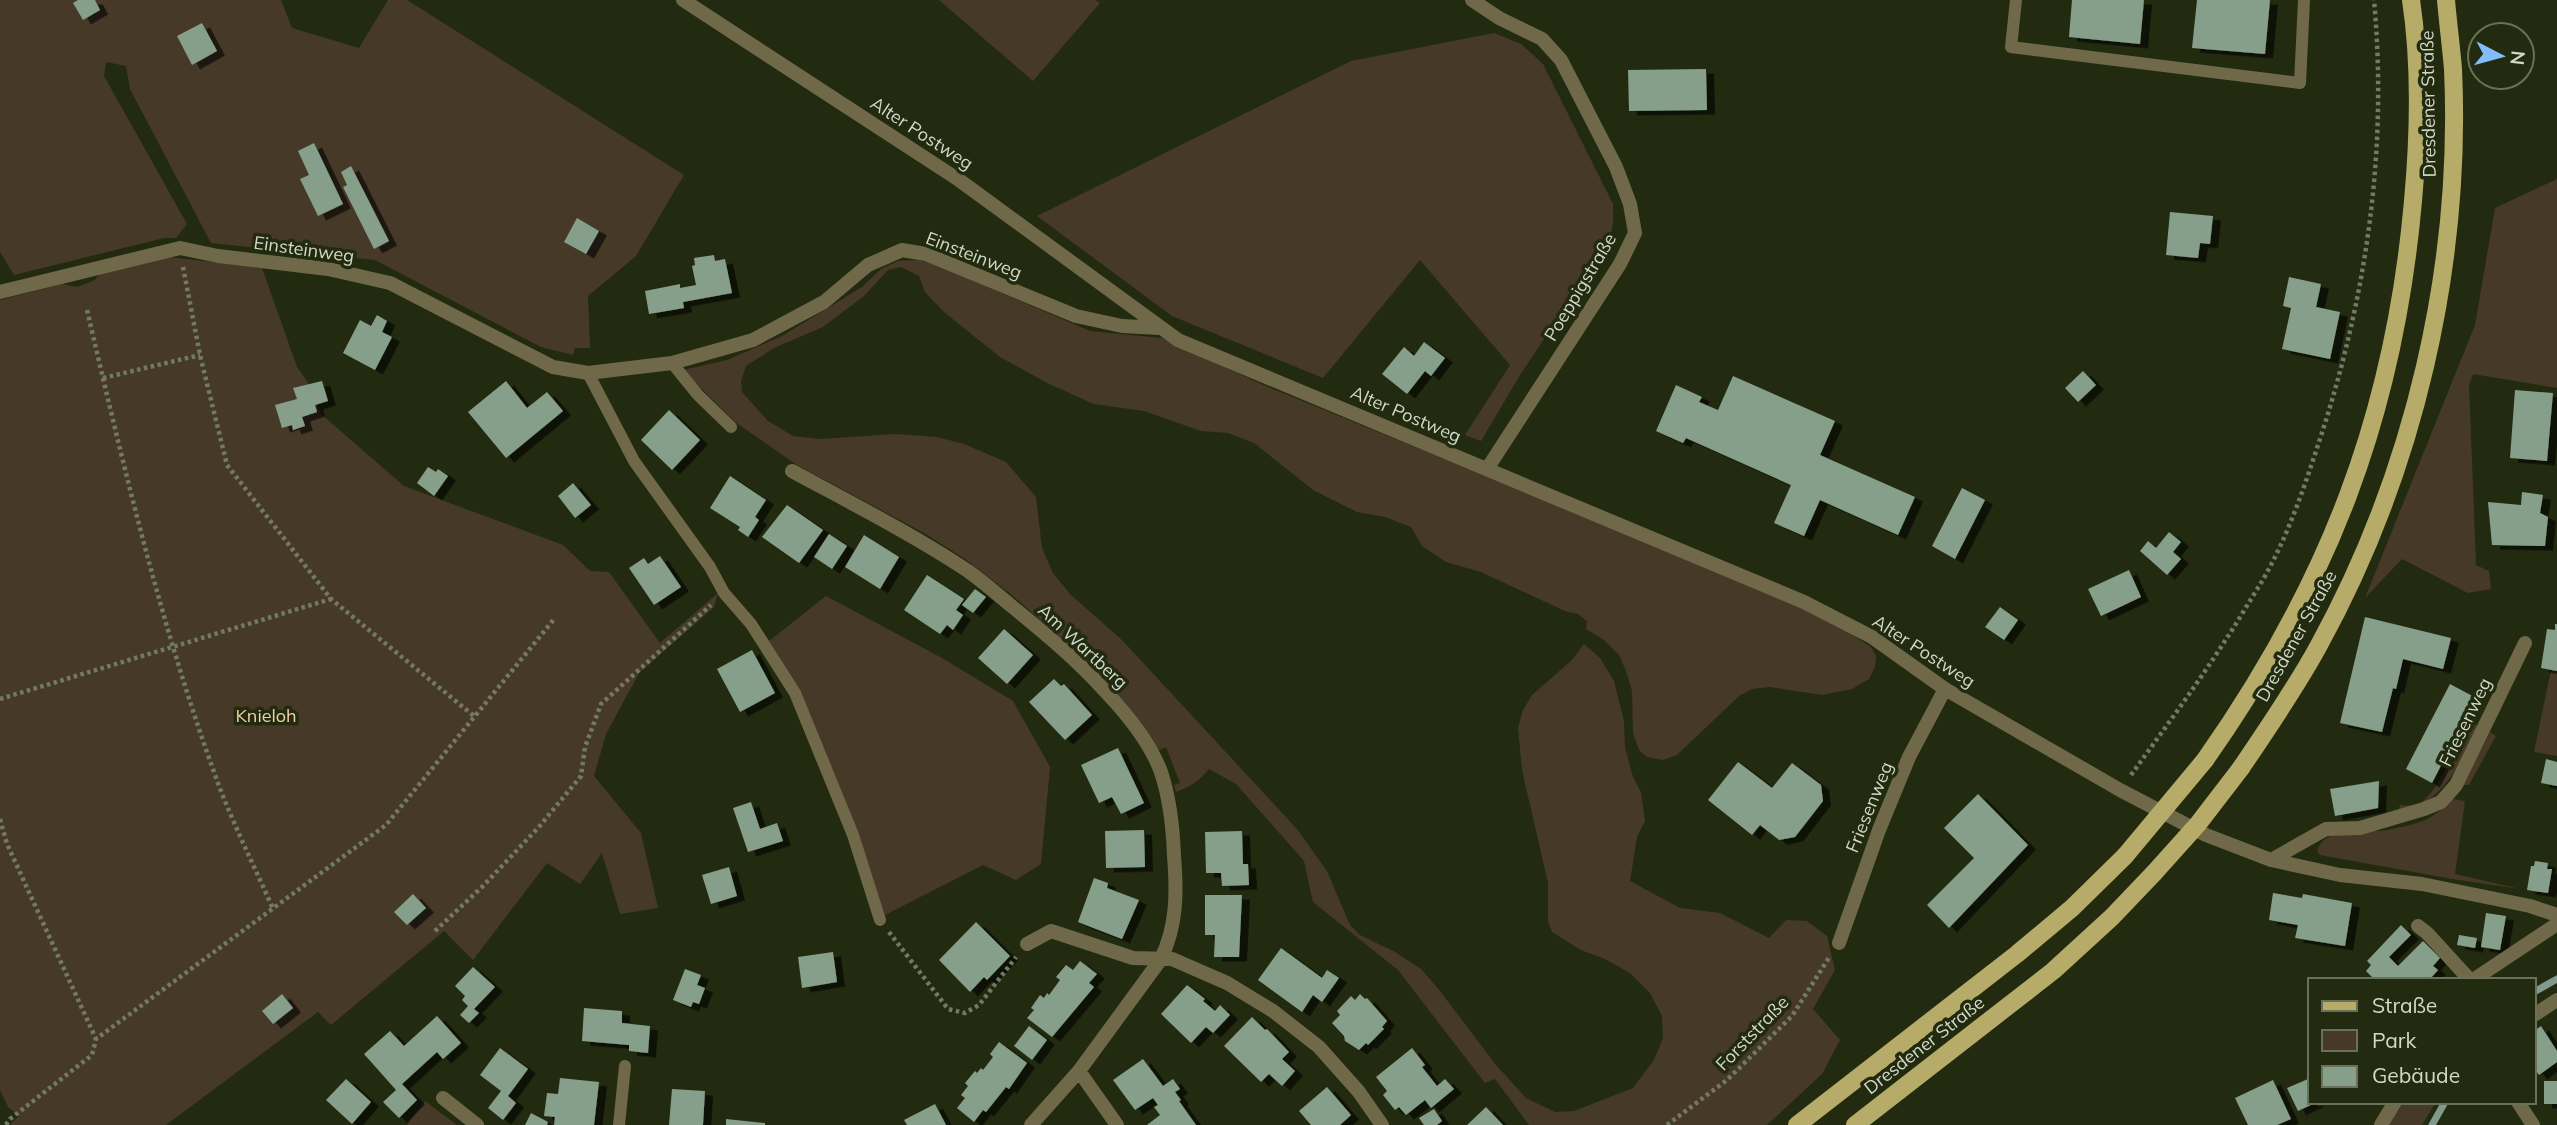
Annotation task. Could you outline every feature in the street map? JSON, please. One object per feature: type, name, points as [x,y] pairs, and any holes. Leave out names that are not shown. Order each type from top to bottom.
[{"type":"main road","points":[[1797,1125],[2017,954],[2072,908],[2124,856],[2204,760],[2253,690],[2285,636],[2317,571],[2361,463],[2382,393],[2395,334],[2408,254],[2415,178],[2417,76],[2411,0]]},
{"type":"main road","name":"Dresdener Straße","points":[[1855,1125],[2053,971],[2112,917],[2198,824],[2241,768],[2284,705],[2318,647],[2374,529],[2409,425],[2431,336],[2449,217],[2453,137],[2453,69],[2446,0]]},
{"type":"street","name":"Alter Postweg","points":[[683,0],[958,180],[1178,340],[1804,602],[1872,637],[1945,689],[2148,806],[2206,835],[2272,860]]},
{"type":"street","name":"Poeppigstraße","points":[[1472,0],[1499,18],[1542,39],[1561,60],[1616,167],[1630,204],[1635,233],[1619,264],[1487,469]]},
{"type":"street","name":"Einsteinweg","points":[[0,292],[180,248],[218,256],[328,269],[390,283],[552,367],[588,373],[672,363],[753,340],[824,302],[868,265],[902,250],[926,254],[1076,316],[1122,326],[1161,328]]},
{"type":"street","name":"Am Wartberg","points":[[792,471],[903,531],[970,572],[1085,669],[1121,708],[1160,770],[1172,822],[1177,894],[1169,941],[1161,960],[1079,1071],[1031,1125]]},
{"type":"street","name":"Friesenweg","points":[[2272,860],[2326,829],[2360,828],[2441,802],[2456,785],[2525,643]]},
{"type":"street","name":"Friesenweg","points":[[1839,943],[1879,830],[1909,757],[1945,689]]},
{"type":"street","points":[[2272,860],[2340,875],[2422,884],[2530,906],[2557,915]]},
{"type":"street","points":[[2474,978],[2557,924]]},
{"type":"street","points":[[2418,926],[2469,978]]},
{"type":"street","points":[[1027,944],[1051,931],[1133,958],[1172,959],[1227,983],[1273,1011],[1319,1047],[1359,1092],[1382,1125]]},
{"type":"street","points":[[2536,1014],[2557,1000]]},
{"type":"street","points":[[1079,1071],[1117,1125]]},
{"type":"street","points":[[443,1098],[477,1125]]},
{"type":"street","points":[[2381,1125],[2394,1104]]},
{"type":"street","points":[[2519,1104],[2533,1125]]},
{"type":"lane","points":[[2016,0],[2011,47],[2300,83],[2304,0]]},
{"type":"lane","points":[[672,363],[698,395],[731,427]]},
{"type":"lane","points":[[588,373],[634,461],[710,567],[724,593],[751,624],[795,693],[853,835],[880,920]]},
{"type":"lane","points":[[619,1125],[625,1066]]},
{"type":"path","points":[[2120,790],[2211,664],[2272,564],[2302,493],[2340,380],[2371,225],[2379,88],[2374,0]]},
{"type":"path","points":[[180,248],[200,355],[227,465],[331,599],[474,716]]},
{"type":"path","points":[[87,310],[138,523],[175,647],[214,773],[272,909]]},
{"type":"path","points":[[103,378],[200,355]]},
{"type":"path","points":[[435,931],[484,886],[538,828],[581,776],[585,747],[601,704],[724,593]]},
{"type":"path","points":[[0,699],[331,599]]},
{"type":"path","points":[[96,1039],[386,825],[555,618]]},
{"type":"path","points":[[0,819],[7,844],[96,1039],[92,1055],[10,1119],[6,1125]]},
{"type":"path","points":[[880,920],[948,1009],[964,1013],[979,1005],[1027,944]]},
{"type":"path","name":"Forststraße","points":[[1667,1125],[1727,1080],[1792,1016],[1839,943]]},
{"type":"green space","points":[[0,0],[281,0],[292,28],[359,48],[388,0],[407,0],[684,175],[636,256],[588,296],[590,348],[575,348],[573,355],[541,347],[375,260],[211,243],[130,89],[126,66],[106,62],[104,76],[187,224],[176,238],[164,238],[14,275],[0,252]]},
{"type":"green space","points":[[939,0],[1095,0],[1100,3],[1033,81]]},
{"type":"green space","points":[[1494,33],[1521,44],[1543,64],[1613,204],[1613,223],[1610,240],[1520,375],[1481,441],[1465,435],[1510,365],[1420,260],[1323,378],[1172,316],[1037,216],[1351,61]]},
{"type":"green space","points":[[2557,179],[2557,388],[2473,374],[2469,385],[2476,565],[2489,571],[2491,589],[2468,593],[2402,559],[2365,598],[2475,325],[2495,208]]},
{"type":"green space","name":"Knieloh","points":[[169,257],[262,268],[297,367],[309,384],[321,414],[404,486],[563,545],[590,571],[609,572],[660,643],[718,593],[714,607],[639,673],[606,734],[594,776],[641,833],[658,908],[620,914],[602,853],[580,884],[547,863],[473,960],[444,931],[331,1025],[318,1012],[166,1125],[10,1125],[19,1116],[8,1107],[0,1090],[0,300],[62,284],[77,287],[95,280],[99,275]]},
{"type":"green space","points":[[917,260],[932,263],[1090,331],[1162,338],[1261,384],[1750,584],[1830,621],[1870,646],[1876,656],[1875,667],[1869,679],[1852,689],[1822,695],[1770,687],[1752,689],[1739,696],[1677,755],[1663,760],[1647,757],[1639,750],[1633,733],[1632,691],[1619,655],[1604,640],[1586,629],[1587,621],[1578,614],[1565,611],[1481,572],[1446,562],[1422,546],[1411,527],[1385,517],[1357,512],[1313,490],[1254,443],[1228,433],[1201,431],[1144,411],[1094,404],[1047,383],[1000,357],[944,312],[925,292],[919,276],[901,267],[888,270],[864,296],[823,327],[774,348],[746,366],[741,381],[742,392],[768,421],[793,436],[820,439],[895,434],[937,437],[964,444],[1006,462],[1036,497],[1042,548],[1053,573],[1071,595],[1122,640],[1297,829],[1327,871],[1350,925],[1360,935],[1395,952],[1421,969],[1496,1065],[1526,1098],[1555,1112],[1574,1111],[1633,1088],[1654,1060],[1663,1038],[1662,1016],[1650,993],[1630,973],[1581,950],[1552,932],[1548,921],[1548,883],[1522,770],[1518,728],[1523,710],[1532,695],[1572,660],[1584,644],[1600,658],[1614,681],[1624,721],[1625,747],[1633,777],[1641,792],[1645,821],[1637,837],[1630,881],[1680,908],[1720,913],[1769,938],[1786,920],[1807,921],[1827,936],[1835,970],[1813,1009],[1840,1040],[1822,1074],[1767,1125],[1529,1125],[1495,1079],[1485,1083],[1398,970],[1313,902],[1304,861],[1236,784],[1209,769],[1194,783],[1176,792],[1174,785],[1180,783],[1166,747],[1158,751],[1073,650],[1012,595],[965,559],[924,533],[797,465],[735,422],[683,370],[727,360],[782,336],[862,287],[881,269],[898,261]]},
{"type":"green space","points":[[826,596],[942,658],[1013,701],[1050,767],[1041,864],[1016,880],[983,865],[885,915],[800,692],[769,641]]},
{"type":"green space","points":[[2551,670],[2557,671],[2557,756],[2534,752]]},
{"type":"green space","points":[[2468,720],[2478,726],[2449,780],[2427,801],[2414,807],[2399,809],[2400,805],[2416,805],[2432,792]]},
{"type":"green space","points":[[2490,732],[2496,736],[2469,785],[2459,785],[2470,770]]},
{"type":"green space","points":[[2452,799],[2465,801],[2455,874],[2520,889],[2320,855],[2317,851],[2321,843],[2337,834],[2388,830],[2425,820]]},
{"type":"green space","points":[[425,1101],[457,1125],[407,1125]]},
{"type":"green space","points":[[2403,1104],[2435,1104],[2422,1125],[2389,1125]]},
{"type":"building","points":[[78,0],[95,0],[100,10],[83,20],[73,3]]},
{"type":"building","points":[[2072,0],[2144,0],[2140,44],[2069,37]]},
{"type":"building","points":[[2197,0],[2270,0],[2265,54],[2192,48]]},
{"type":"building","points":[[202,23],[217,51],[192,65],[177,36]]},
{"type":"building","points":[[1706,69],[1707,110],[1629,111],[1628,70]]},
{"type":"building","points":[[314,143],[343,204],[318,216],[300,179],[309,175],[298,151]]},
{"type":"building","points":[[351,166],[389,241],[374,249],[343,187],[347,185],[341,172]]},
{"type":"building","points":[[2170,212],[2213,216],[2210,244],[2200,243],[2198,258],[2166,255]]},
{"type":"building","points":[[577,218],[599,231],[586,254],[564,242]]},
{"type":"building","points":[[714,255],[715,261],[725,259],[732,293],[683,302],[684,308],[649,314],[645,291],[680,284],[680,288],[696,285],[692,266],[695,265],[694,258]]},
{"type":"building","points":[[2289,277],[2321,284],[2316,307],[2340,312],[2330,359],[2282,349],[2291,308],[2283,306]]},
{"type":"building","points":[[377,315],[387,321],[382,332],[392,337],[375,370],[343,353],[360,320],[371,326]]},
{"type":"building","points":[[1424,342],[1445,358],[1431,376],[1425,371],[1407,394],[1382,374],[1404,347],[1414,356]]},
{"type":"building","points":[[2083,371],[2096,385],[2078,402],[2065,388]]},
{"type":"building","points":[[1733,376],[1835,421],[1820,455],[1915,497],[1898,535],[1820,500],[1804,536],[1774,523],[1791,485],[1686,438],[1683,443],[1656,431],[1676,385],[1702,397],[1699,402],[1718,410]]},
{"type":"building","points":[[322,381],[328,401],[315,405],[317,412],[302,417],[305,426],[293,430],[292,425],[282,428],[275,405],[297,399],[293,388]]},
{"type":"building","points":[[506,381],[527,408],[547,392],[563,411],[506,458],[468,412]]},
{"type":"building","points":[[2515,390],[2553,393],[2547,461],[2510,458]]},
{"type":"building","points":[[669,410],[700,440],[672,470],[641,440]]},
{"type":"building","points":[[428,467],[436,472],[438,469],[448,476],[434,496],[417,483]]},
{"type":"building","points":[[730,476],[766,500],[755,517],[759,520],[748,537],[738,530],[740,527],[710,508]]},
{"type":"building","points":[[573,483],[591,505],[575,518],[558,496]]},
{"type":"building","points":[[1962,488],[1985,500],[1955,559],[1932,546]]},
{"type":"building","points":[[2522,492],[2543,495],[2540,513],[2548,517],[2545,546],[2492,545],[2488,502],[2521,505]]},
{"type":"building","points":[[787,505],[823,530],[799,563],[762,537]]},
{"type":"building","points":[[2169,532],[2181,542],[2173,552],[2181,559],[2167,575],[2140,551],[2148,541],[2156,548]]},
{"type":"building","points":[[829,534],[847,546],[832,569],[814,557]]},
{"type":"building","points":[[864,535],[899,557],[880,589],[845,567]]},
{"type":"building","points":[[660,556],[681,587],[654,605],[629,568],[644,558],[648,564]]},
{"type":"building","points":[[2129,570],[2141,597],[2101,616],[2088,589]]},
{"type":"building","points":[[927,575],[964,599],[956,610],[963,615],[953,630],[947,625],[940,634],[904,610]]},
{"type":"building","points":[[975,589],[986,597],[973,613],[962,605]]},
{"type":"building","points":[[2000,607],[2018,620],[2004,640],[1985,627]]},
{"type":"building","points":[[2365,617],[2451,638],[2443,669],[2403,659],[2382,732],[2340,723]]},
{"type":"building","points":[[2555,624],[2557,671],[2541,668],[2547,629],[2555,630]]},
{"type":"building","points":[[1004,629],[1033,655],[1007,684],[978,658]]},
{"type":"building","points":[[752,650],[775,693],[740,712],[717,669]]},
{"type":"building","points":[[1054,679],[1061,686],[1064,684],[1092,715],[1065,740],[1029,702]]},
{"type":"building","points":[[2450,684],[2476,698],[2432,783],[2406,769]]},
{"type":"building","points":[[1118,748],[1144,803],[1121,814],[1112,797],[1099,803],[1081,765]]},
{"type":"building","points":[[2546,759],[2557,762],[2557,786],[2541,783]]},
{"type":"building","points":[[1738,762],[1772,788],[1792,763],[1821,785],[1823,801],[1795,837],[1779,840],[1760,825],[1752,835],[1708,800]]},
{"type":"building","points":[[2379,781],[2378,808],[2335,816],[2330,789]]},
{"type":"building","points":[[1978,794],[2028,845],[1949,928],[1927,905],[1974,858],[1944,828]]},
{"type":"building","points":[[751,802],[760,829],[777,823],[783,841],[748,852],[733,808]]},
{"type":"building","points":[[1144,830],[1145,867],[1106,868],[1105,831]]},
{"type":"building","points":[[1242,831],[1243,864],[1248,864],[1249,885],[1222,886],[1221,873],[1206,873],[1205,832]]},
{"type":"building","points":[[2535,861],[2548,863],[2547,869],[2552,869],[2548,893],[2527,890],[2531,866],[2534,866]]},
{"type":"building","points":[[729,867],[737,896],[711,904],[702,875]]},
{"type":"building","points":[[1094,878],[1108,883],[1107,888],[1139,900],[1122,939],[1078,922]]},
{"type":"building","points":[[2273,893],[2302,898],[2303,894],[2352,903],[2345,946],[2295,938],[2298,925],[2269,920]]},
{"type":"building","points":[[413,894],[426,908],[407,925],[394,912]]},
{"type":"building","points":[[1205,895],[1242,895],[1239,957],[1214,957],[1215,935],[1205,935]]},
{"type":"building","points":[[2486,913],[2506,916],[2500,950],[2481,947]]},
{"type":"building","points":[[976,922],[1010,956],[987,980],[984,977],[970,992],[939,960]]},
{"type":"building","points":[[2401,925],[2411,935],[2389,957],[2398,966],[2423,941],[2440,958],[2433,966],[2438,970],[2431,978],[2373,978],[2366,971],[2371,965],[2367,961]]},
{"type":"building","points":[[2459,935],[2477,938],[2475,948],[2457,945]]},
{"type":"building","points":[[1281,948],[1322,978],[1327,970],[1339,978],[1322,1002],[1313,995],[1302,1012],[1258,980]]},
{"type":"building","points":[[833,952],[837,982],[802,988],[798,957]]},
{"type":"building","points":[[1080,961],[1097,974],[1089,983],[1094,987],[1052,1037],[1027,1018],[1034,1010],[1031,1008],[1040,995],[1044,998],[1047,993],[1049,995],[1060,980],[1056,977],[1066,965],[1073,970]]},
{"type":"building","points":[[473,967],[495,987],[474,1009],[479,1013],[469,1023],[460,1015],[468,1006],[462,1000],[465,996],[455,986]]},
{"type":"building","points":[[685,969],[701,975],[697,985],[705,988],[699,1004],[693,1002],[691,1007],[673,1000]]},
{"type":"building","points":[[1187,985],[1215,1011],[1220,1005],[1230,1015],[1213,1033],[1206,1027],[1191,1043],[1161,1014]]},
{"type":"building","points":[[282,994],[293,1008],[273,1024],[262,1011]]},
{"type":"building","points":[[1360,994],[1367,998],[1387,1021],[1382,1027],[1384,1029],[1359,1050],[1345,1041],[1344,1036],[1332,1023],[1340,1015],[1337,1011],[1351,996],[1355,1000]]},
{"type":"building","points":[[584,1008],[622,1011],[622,1023],[650,1026],[648,1053],[629,1051],[629,1045],[582,1041]]},
{"type":"building","points":[[437,1016],[461,1043],[443,1059],[437,1052],[402,1084],[417,1100],[399,1118],[383,1102],[396,1090],[364,1054],[390,1031],[404,1046]]},
{"type":"building","points":[[1252,1017],[1289,1052],[1282,1059],[1295,1071],[1282,1086],[1269,1074],[1261,1082],[1224,1046]]},
{"type":"building","points":[[1029,1026],[1047,1040],[1032,1060],[1014,1046]]},
{"type":"building","points":[[2541,1026],[2557,1051],[2557,1062],[2539,1075],[2536,1071],[2536,1030]]},
{"type":"building","points":[[999,1042],[1027,1063],[1009,1089],[1006,1087],[986,1112],[983,1110],[974,1122],[957,1108],[965,1098],[961,1095],[968,1086],[965,1083],[975,1071],[977,1073],[981,1068],[983,1070],[993,1057],[990,1054]]},
{"type":"building","points":[[500,1048],[528,1069],[508,1096],[516,1103],[503,1120],[488,1108],[501,1091],[480,1075]]},
{"type":"building","points":[[1412,1048],[1437,1086],[1445,1079],[1454,1089],[1431,1108],[1425,1100],[1406,1115],[1399,1107],[1395,1110],[1383,1095],[1387,1091],[1376,1077]]},
{"type":"building","points":[[1143,1059],[1163,1086],[1173,1079],[1180,1089],[1175,1092],[1181,1100],[1179,1101],[1196,1125],[1147,1125],[1160,1115],[1154,1107],[1158,1105],[1153,1098],[1135,1110],[1113,1080]]},
{"type":"building","points":[[560,1078],[599,1082],[594,1125],[554,1125],[555,1117],[544,1116],[547,1093],[558,1094]]},
{"type":"building","points":[[346,1079],[371,1102],[352,1124],[326,1100]]},
{"type":"building","points":[[2308,1079],[2308,1104],[2313,1104],[2298,1111],[2287,1088]]},
{"type":"building","points":[[2273,1080],[2291,1119],[2277,1125],[2248,1125],[2235,1098]]},
{"type":"building","points":[[2544,1081],[2557,1081],[2557,1104],[2544,1104]]},
{"type":"building","points":[[1327,1087],[1351,1115],[1340,1125],[1311,1125],[1299,1111]]},
{"type":"building","points":[[672,1089],[705,1091],[703,1125],[669,1125]]},
{"type":"building","points":[[935,1104],[946,1125],[907,1125],[904,1120]]},
{"type":"building","points":[[1486,1107],[1503,1125],[1467,1125]]},
{"type":"building","points":[[1434,1109],[1442,1121],[1437,1125],[1424,1125],[1419,1118]]},
{"type":"building","points":[[531,1113],[548,1122],[547,1125],[525,1125]]},
{"type":"building","points":[[726,1119],[765,1123],[765,1125],[726,1125]]},
{"type":"waterway","points":[[2536,991],[2557,979]]},
{"type":"waterway","points":[[2432,1125],[2444,1104]]}]
